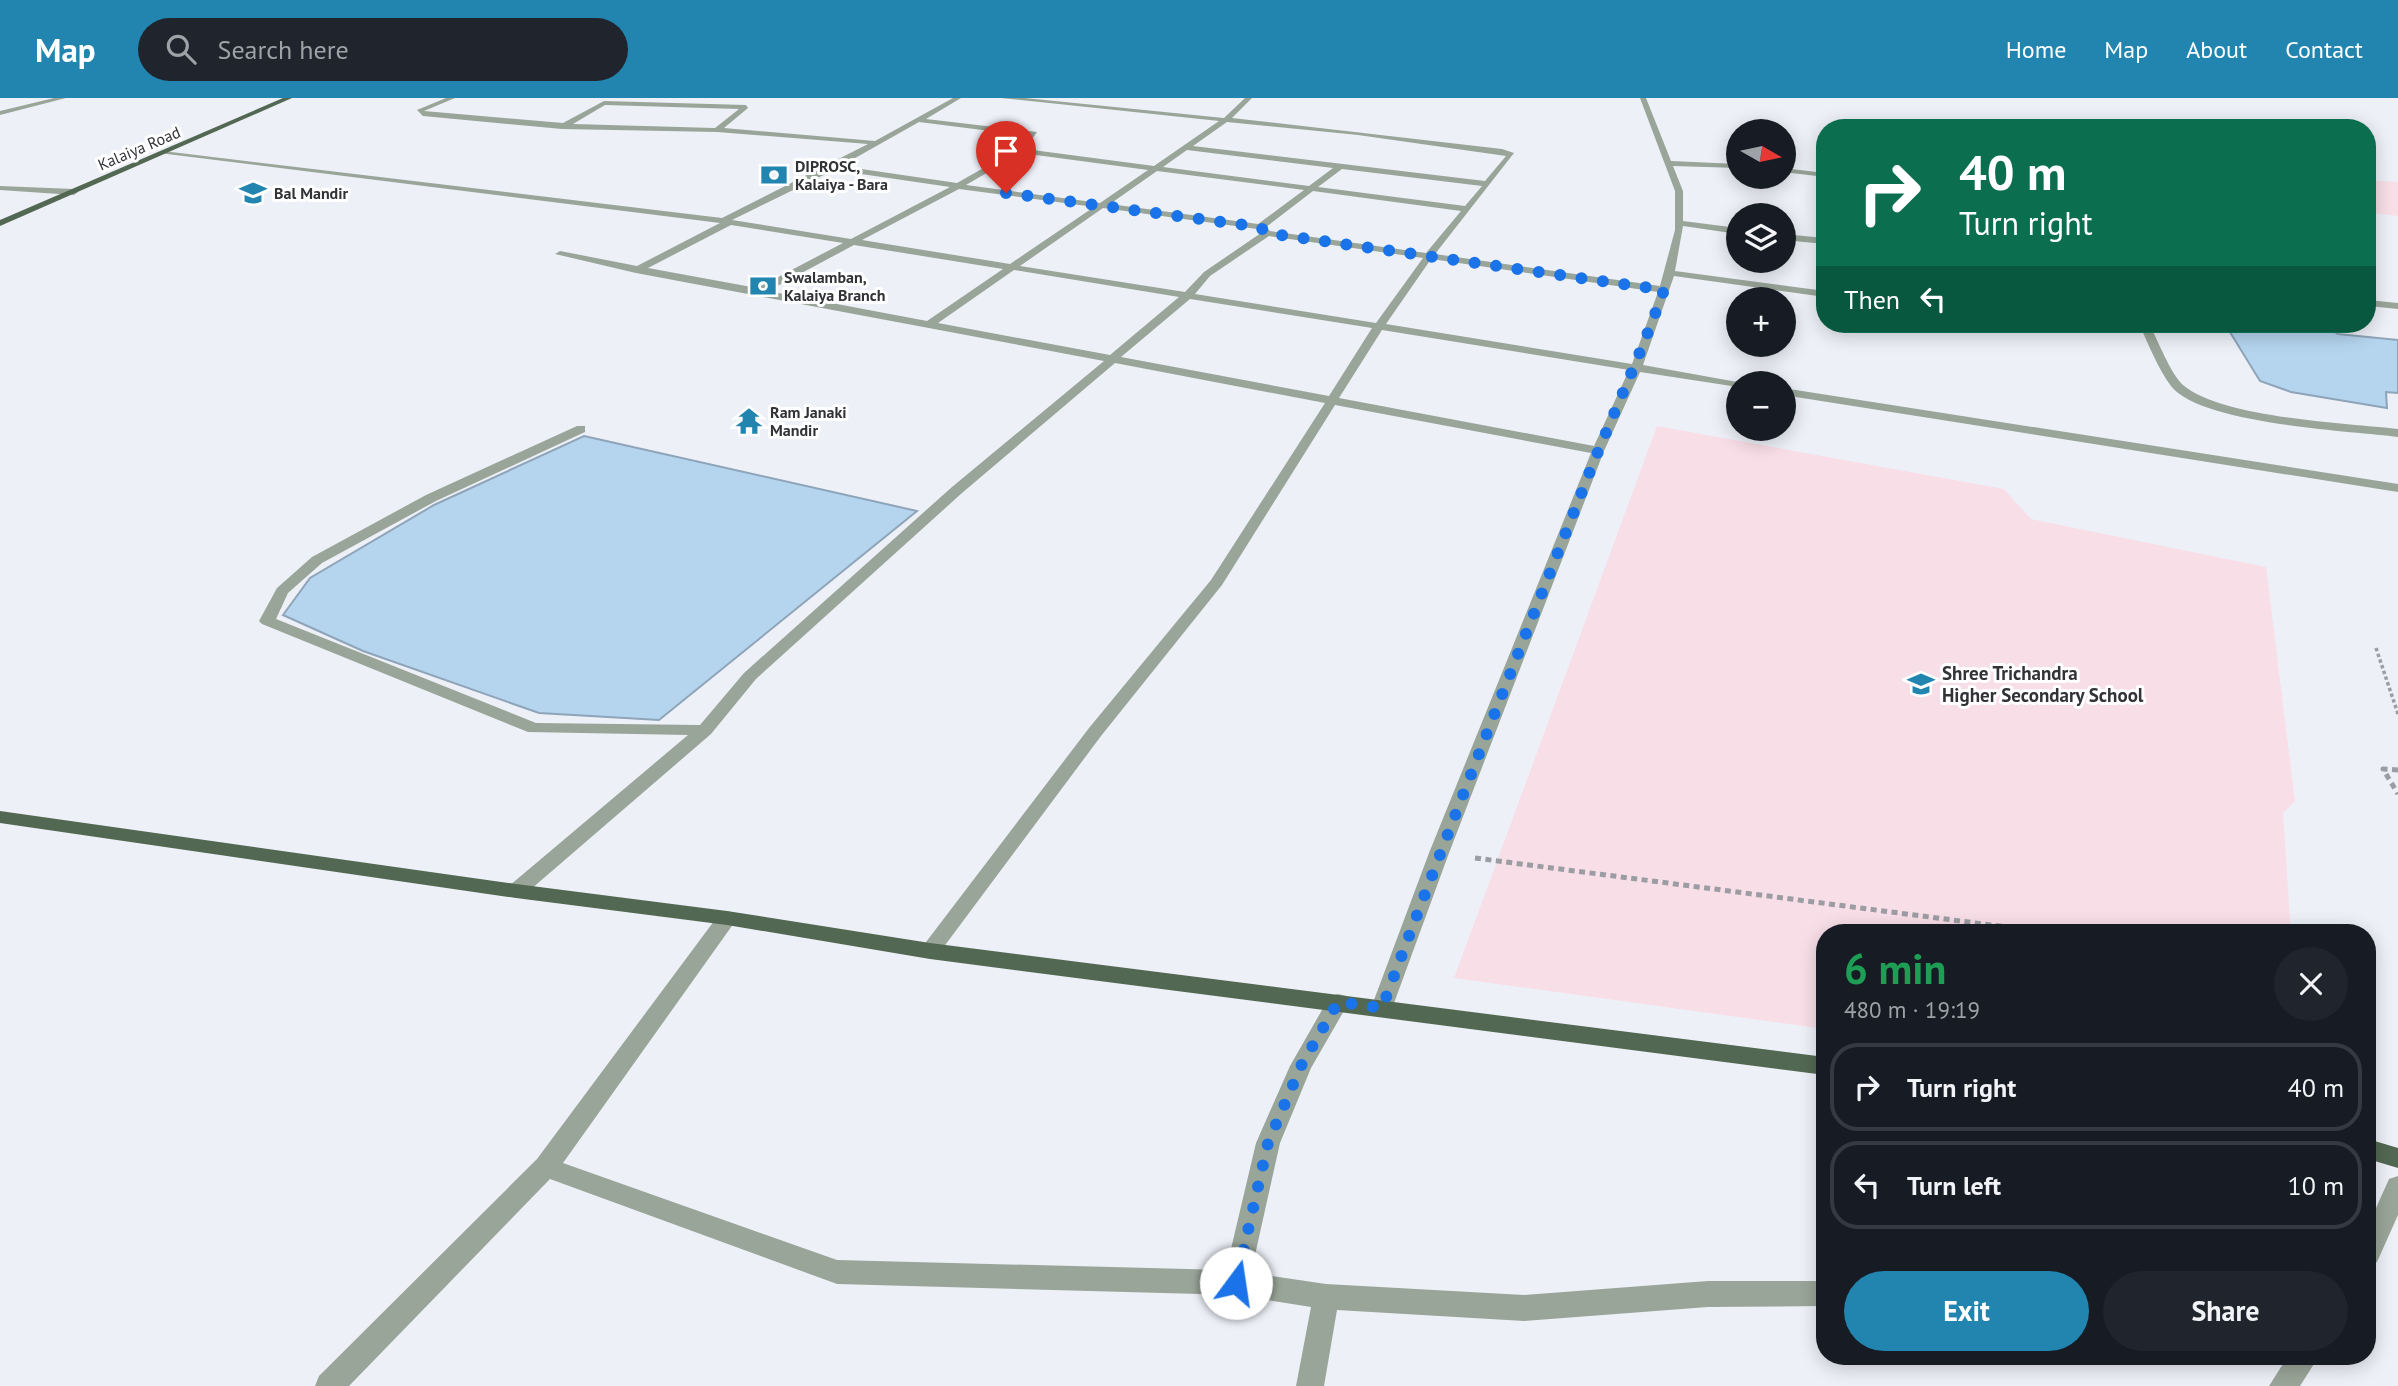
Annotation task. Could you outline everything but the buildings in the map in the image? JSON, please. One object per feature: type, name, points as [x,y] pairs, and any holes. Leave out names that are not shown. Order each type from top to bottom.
[{"type":"main road","name":"Kalaiya Road","points":[[0,223],[289,98]]},
{"type":"main road","points":[[0,817],[516,891],[727,918],[930,950],[1816,1065]]},
{"type":"main road","points":[[2376,1151],[2398,1158]]},
{"type":"street","points":[[0,113],[63,98]]},
{"type":"street","points":[[452,98],[420,110],[423,114],[562,127],[717,130],[877,142]]},
{"type":"street","points":[[636,270],[958,98]]},
{"type":"street","points":[[930,950],[1095,732],[1217,582],[1378,328],[1429,256],[1511,155],[1502,151],[1226,120],[1129,106],[1004,98]]},
{"type":"street","points":[[928,325],[1015,268],[1226,120],[1249,98]]},
{"type":"street","points":[[1382,1008],[1439,853],[1598,451],[1636,368],[1670,273],[1679,223],[1679,191],[1643,98]]},
{"type":"street","points":[[562,127],[604,103],[746,107],[717,130]]},
{"type":"street","points":[[756,293],[1020,151],[1034,134],[918,120]]},
{"type":"street","points":[[1186,148],[1486,184]]},
{"type":"street","points":[[1020,151],[1467,209]]},
{"type":"street","points":[[163,153],[727,221],[1726,382]]},
{"type":"street","points":[[1667,163],[1726,165]]},
{"type":"street","points":[[833,167],[1664,290]]},
{"type":"street","points":[[516,891],[705,730],[750,676],[957,490],[1113,360],[1188,295],[1207,274],[1340,167]]},
{"type":"street","points":[[1796,172],[1816,174]]},
{"type":"street","points":[[0,188],[74,192]]},
{"type":"street","points":[[1679,223],[1726,229]]},
{"type":"street","points":[[1796,238],[1816,240]]},
{"type":"street","points":[[560,254],[1598,451]]},
{"type":"street","points":[[1670,273],[1816,293]]},
{"type":"street","points":[[2376,304],[2398,306]]},
{"type":"street","points":[[2149,333],[2176,385],[2195,399],[2246,415],[2383,430],[2398,434]]},
{"type":"street","points":[[1796,393],[2398,488]]},
{"type":"street","points":[[581,429],[431,498],[317,560],[282,591],[267,621],[534,728],[705,730]]},
{"type":"street","points":[[329,1386],[546,1167],[727,918]]},
{"type":"street","points":[[1236,1283],[1268,1143],[1301,1066],[1338,1002]]},
{"type":"street","points":[[546,1167],[837,1272],[1236,1283],[1326,1297],[1524,1308],[1708,1294],[1816,1294]]},
{"type":"street","points":[[2376,1236],[2398,1187]]},
{"type":"street","points":[[1310,1386],[1326,1297]]},
{"type":"street","points":[[2283,1386],[2298,1365]]},
{"type":"path","points":[[2376,648],[2398,714]]},
{"type":"path","points":[[2398,770],[2383,769],[2398,794]]},
{"type":"path","points":[[1439,853],[1984,924]]},
{"type":"shaded area","points":[[2376,181],[2398,182],[2398,216],[2376,213]]},
{"type":"shaded area","name":"Shree Trichandra Higher Secondary School","points":[[1657,426],[1726,439],[1726,441],[1740,441],[2004,489],[2031,519],[2266,567],[2295,801],[2283,813],[2290,924],[1816,924],[1816,1028],[1454,978]]},
{"type":"water","points":[[2231,333],[2336,333],[2398,340],[2398,393],[2386,392],[2387,408],[2291,392],[2260,381]]},
{"type":"water","points":[[584,436],[917,511],[659,720],[539,713],[363,651],[283,615],[310,578],[434,505]]},
{"type":"place","name":"DIPROSC, Kalaiya - Bara","points":[[774,175]]},
{"type":"place","name":"Bal Mandir","points":[[253,193]]},
{"type":"place","name":"Swalamban, Kalaiya Branch","points":[[763,286]]},
{"type":"place","name":"Ram Janaki Mandir","points":[[749,421]]},
{"type":"place","name":"Shree Trichandra Higher Secondary School","points":[[1921,684]]},
{"type":"route","points":[[1006,193],[1260,227],[1267,233],[1664,290],[1636,368],[1598,451],[1439,853],[1382,1008],[1338,1002],[1301,1066],[1268,1143],[1236,1283]]}]
